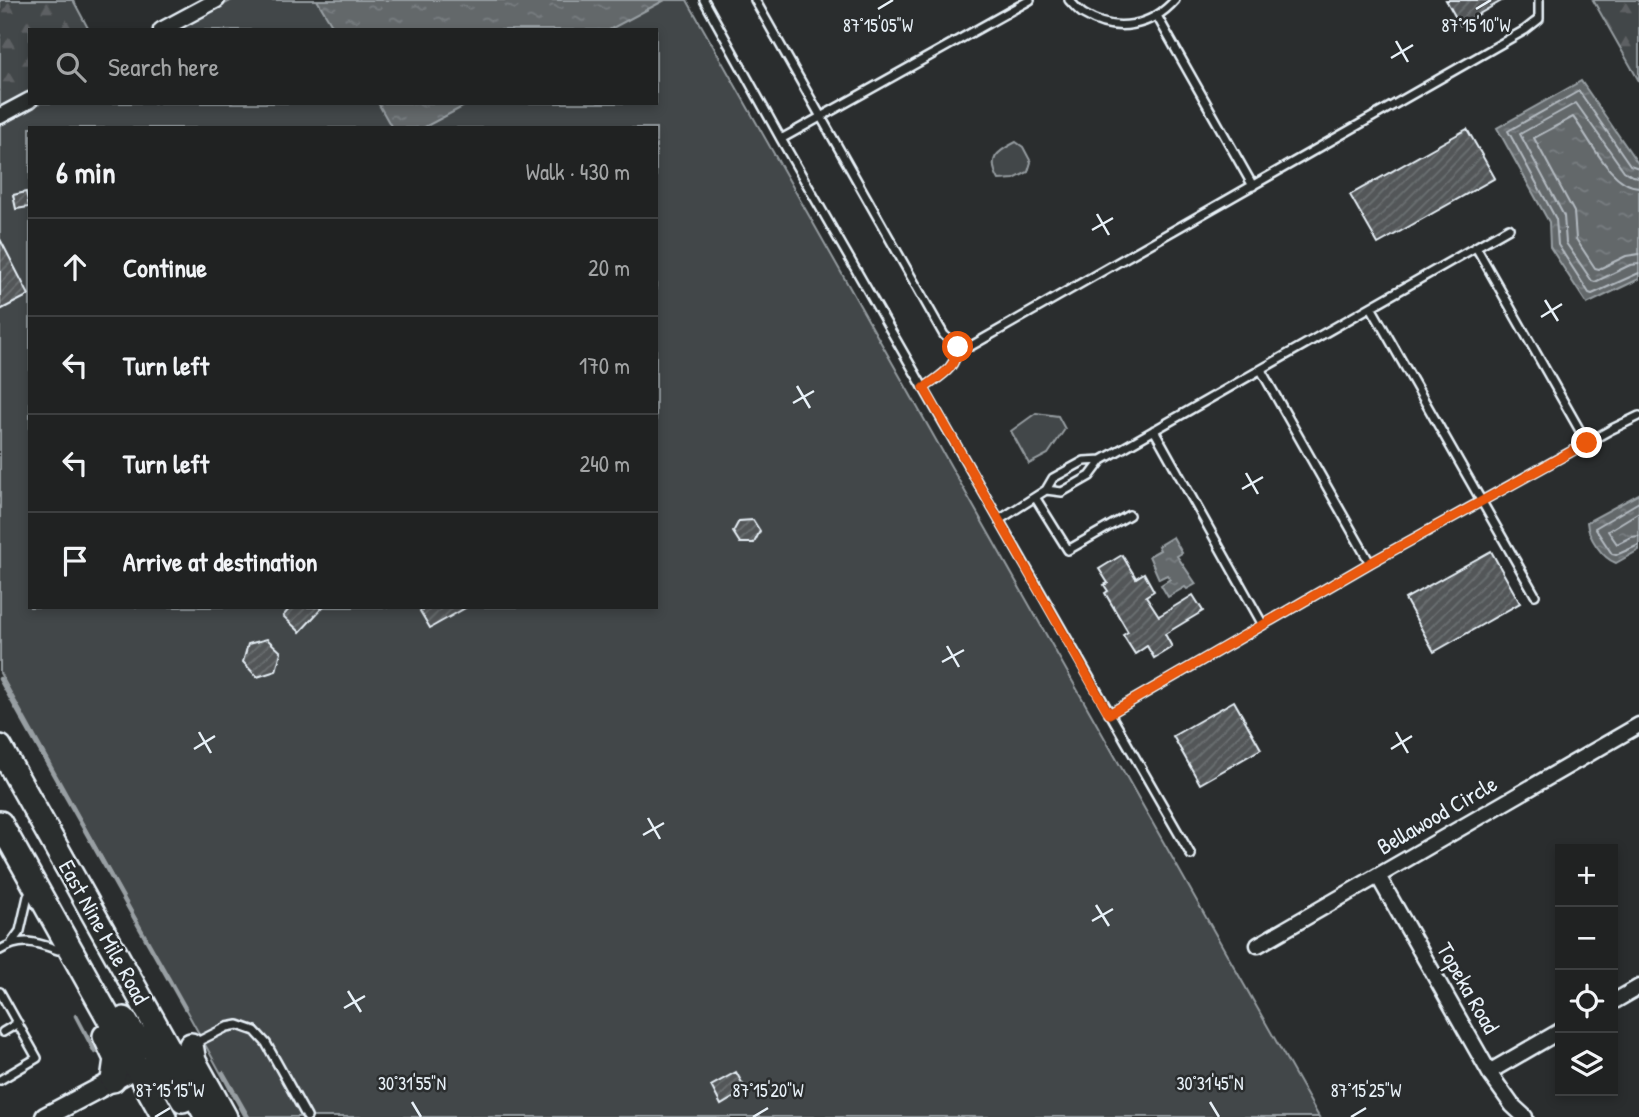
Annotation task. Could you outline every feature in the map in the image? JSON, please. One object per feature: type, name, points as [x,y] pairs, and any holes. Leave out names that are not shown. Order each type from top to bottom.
[{"type":"main road","name":"East Nine Mile Road","points":[[0,747],[182,1049],[207,1117]]},
{"type":"main road","points":[[0,810],[14,822],[141,1044],[158,1052],[182,1049],[194,1062],[225,1117]]},
{"type":"main road","name":"East Nine Mile Road","points":[[0,823],[164,1117]]},
{"type":"main road","points":[[0,846],[116,1059],[113,1080]]},
{"type":"main road","points":[[138,1069],[163,1073],[171,1080],[192,1117]]},
{"type":"street","points":[[165,28],[216,0]]},
{"type":"street","points":[[0,116],[28,101]]},
{"type":"street","name":"Bellawood Circle","points":[[1258,945],[1639,725]]},
{"type":"street","name":"Topeka Road","points":[[1378,876],[1489,1072],[1525,1117]]},
{"type":"street","points":[[1618,999],[1639,987]]},
{"type":"street","points":[[1489,1072],[1557,1033]]},
{"type":"street","points":[[45,1117],[113,1080],[182,1049]]},
{"type":"lane","points":[[704,0],[1191,855]]},
{"type":"lane","points":[[755,0],[944,335],[958,347],[971,346],[1525,30],[1539,19],[1539,0]]},
{"type":"lane","points":[[781,139],[1030,0]]},
{"type":"lane","points":[[1069,0],[1084,15],[1114,26],[1139,25],[1165,11],[1175,0]]},
{"type":"lane","points":[[1157,16],[1254,186]]},
{"type":"lane","points":[[1046,490],[1062,492],[1090,476],[1102,460],[1509,228]]},
{"type":"lane","points":[[1476,247],[1587,443]]},
{"type":"lane","points":[[1371,307],[1535,595]]},
{"type":"lane","points":[[924,388],[949,370],[956,361],[958,347]]},
{"type":"lane","points":[[1261,370],[1370,563]]},
{"type":"lane","points":[[1109,714],[1480,501],[1639,416]]},
{"type":"lane","points":[[1154,430],[1263,625]]},
{"type":"lane","points":[[999,520],[1046,490],[1053,478],[1084,461],[1102,460]]},
{"type":"lane","points":[[1035,497],[1068,550],[1129,515]]},
{"type":"lane","points":[[0,950],[11,943],[20,931],[27,896]]},
{"type":"lane","points":[[11,943],[32,940],[58,950]]},
{"type":"lane","points":[[0,992],[3,1003],[18,1023],[37,1058],[0,1080]]},
{"type":"lane","points":[[3,1032],[18,1023]]},
{"type":"lane","points":[[182,1049],[227,1027],[238,1025],[255,1031],[266,1043],[307,1117]]},
{"type":"green space","points":[[0,0],[73,0],[88,28],[28,28],[28,92],[0,107]]},
{"type":"green space","points":[[232,0],[687,0],[1319,1117],[245,1117],[0,673],[0,125],[36,105],[658,105],[658,28],[181,28]]},
{"type":"green space","points":[[1593,0],[1639,0],[1639,81]]},
{"type":"green space","points":[[1016,142],[1023,147],[1031,162],[1028,172],[1014,179],[999,180],[994,161],[1003,149]]},
{"type":"green space","points":[[1036,413],[1058,416],[1065,429],[1048,454],[1029,464],[1011,431]]},
{"type":"water","points":[[317,0],[665,0],[613,28],[334,28]]},
{"type":"water","points":[[1581,81],[1639,165],[1639,279],[1587,304],[1550,247],[1549,222],[1497,128]]},
{"type":"water","points":[[379,105],[466,105],[427,126],[391,126]]},
{"type":"water","points":[[1639,494],[1639,550],[1616,563],[1606,557],[1597,546],[1587,522]]},
{"type":"water","points":[[1173,537],[1182,553],[1177,556],[1196,584],[1168,597],[1161,585],[1170,579],[1167,575],[1159,579],[1149,556],[1160,550],[1158,546]]},
{"type":"building","points":[[1446,0],[1503,0],[1460,25]]},
{"type":"building","points":[[1467,129],[1495,178],[1378,244],[1350,195]]},
{"type":"building","points":[[26,192],[28,207],[16,209],[13,195]]},
{"type":"building","points":[[0,239],[28,296],[0,310]]},
{"type":"building","points":[[753,520],[760,531],[754,543],[740,543],[733,532],[739,521]]},
{"type":"building","points":[[1491,551],[1520,603],[1434,652],[1405,599]]},
{"type":"building","points":[[1122,555],[1136,578],[1144,573],[1154,591],[1146,596],[1159,616],[1193,595],[1203,611],[1165,634],[1172,647],[1154,658],[1147,646],[1135,654],[1123,635],[1128,632],[1105,593],[1108,591],[1104,585],[1108,583],[1099,569]]},
{"type":"building","points":[[289,609],[321,609],[300,632],[283,616]]},
{"type":"building","points":[[424,609],[463,609],[430,628],[420,611]]},
{"type":"building","points":[[267,639],[281,652],[276,671],[257,677],[243,662],[248,644]]},
{"type":"building","points":[[1234,701],[1261,749],[1200,784],[1173,736]]},
{"type":"building","points":[[736,1072],[746,1090],[721,1105],[711,1086]]},
{"type":"waterway","points":[[0,679],[185,1008]]},
{"type":"waterway","points":[[76,1016],[95,1052]]},
{"type":"waterway","points":[[223,1073],[248,1117]]},
{"type":"route","points":[[958,347],[956,361],[949,370],[924,388],[1109,714],[1370,563],[1587,443]]}]
